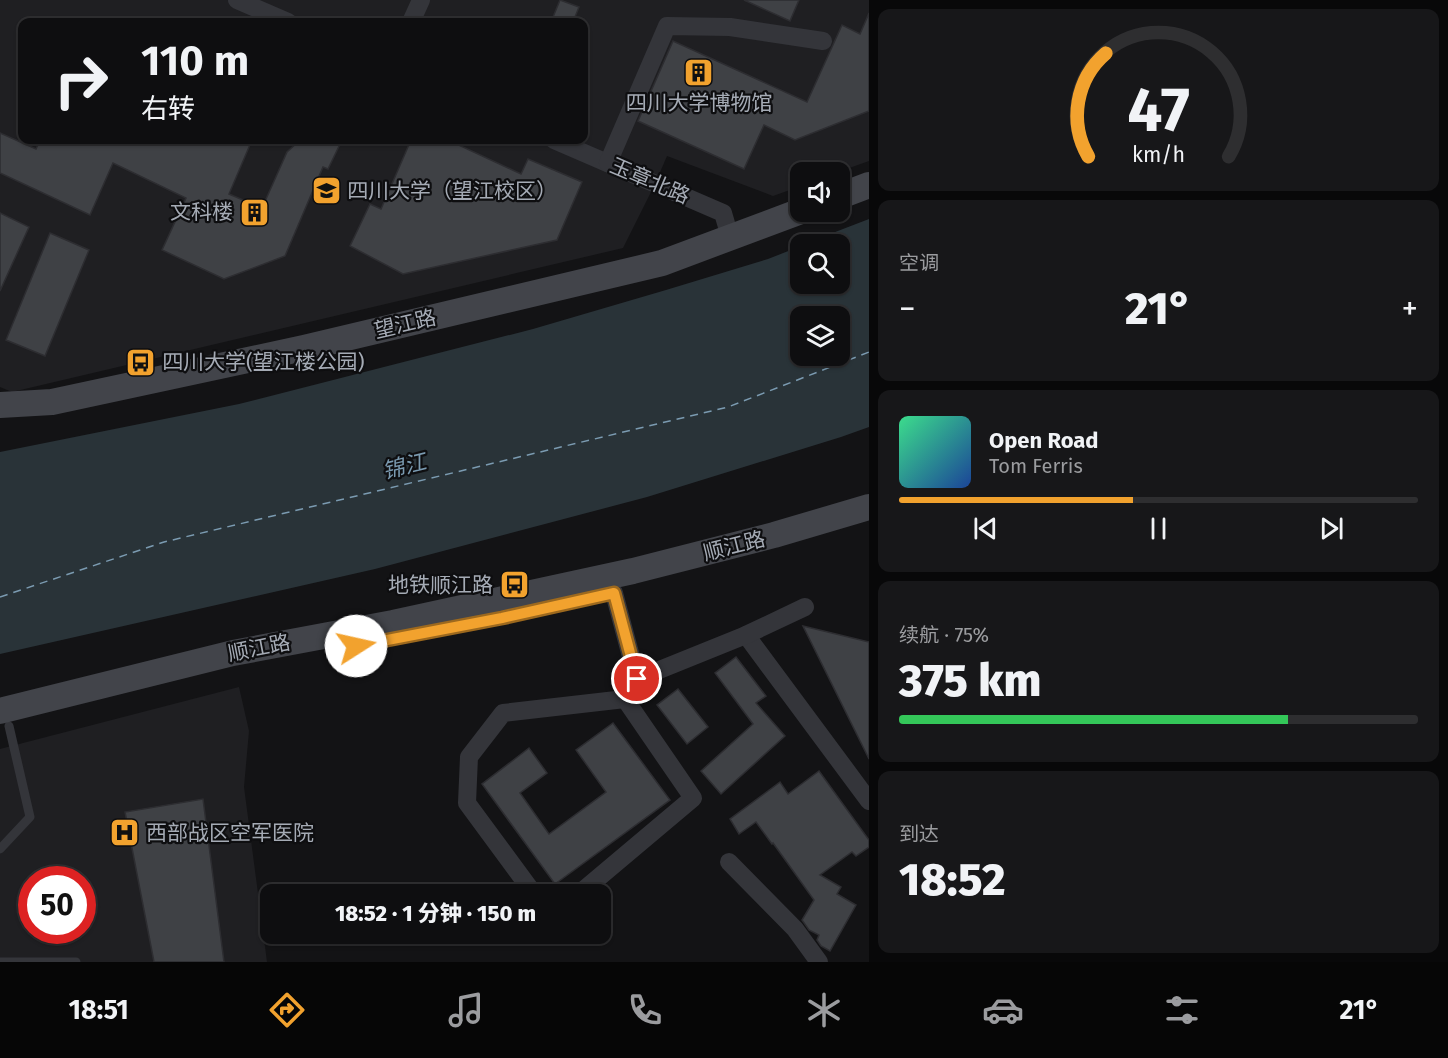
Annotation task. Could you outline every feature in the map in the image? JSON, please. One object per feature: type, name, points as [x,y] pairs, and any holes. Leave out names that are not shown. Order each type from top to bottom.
[{"type":"main road","points":[[850,192],[869,185]]},
{"type":"main road","name":"望江路","points":[[0,405],[52,402],[304,348],[663,263],[790,214]]},
{"type":"main road","name":"顺江路","points":[[3,722],[233,653],[393,623],[633,571],[774,536],[869,507]]},
{"type":"main road","name":"顺江路","points":[[3,722],[237,669],[402,638],[614,593],[784,549],[869,524]]},
{"type":"street","points":[[237,0],[279,18]]},
{"type":"street","points":[[413,18],[421,0]]},
{"type":"street","points":[[608,163],[668,26],[730,27],[823,41]]},
{"type":"street","name":"玉章北路","points":[[563,144],[723,213],[730,237]]},
{"type":"street","points":[[614,593],[637,679]]},
{"type":"street","points":[[625,699],[637,679],[746,635],[805,607]]},
{"type":"street","points":[[746,635],[869,801]]},
{"type":"street","points":[[527,884],[467,803],[469,757],[503,714],[625,699]]},
{"type":"street","points":[[591,884],[693,798],[625,699]]},
{"type":"street","points":[[729,862],[795,929],[819,962]]},
{"type":"lane","points":[[0,849],[30,817],[3,722]]},
{"type":"lane","points":[[0,962],[76,962]]},
{"type":"shaded area","name":"四川大学（望江校区）","points":[[0,0],[869,0],[869,161],[850,168],[850,162],[790,162],[790,190],[773,196],[667,156],[623,248],[12,392],[0,387]]},
{"type":"shaded area","name":"西部战区空军医院","points":[[239,687],[249,731],[244,787],[260,909],[260,944],[265,944],[267,962],[0,962],[0,749]]},
{"type":"water","name":"锦江","points":[[869,219],[869,427],[647,497],[375,569],[0,654],[0,452],[239,404],[533,329],[768,259],[790,250],[790,294],[850,294],[850,234],[830,234]]},
{"type":"building","points":[[560,0],[579,7],[575,18],[553,18]]},
{"type":"building","points":[[744,0],[799,0],[790,21]]},
{"type":"building","name":"四川大学博物馆","points":[[869,13],[869,111],[795,140],[764,125],[744,169],[638,121],[673,41],[807,102],[842,25],[860,34]]},
{"type":"building","name":"文科楼","points":[[0,133],[18,141],[18,144],[25,144],[36,149],[38,144],[250,144],[229,194],[262,208],[287,152],[296,144],[340,144],[328,169],[323,167],[285,256],[224,279],[162,250],[186,198],[113,163],[90,215],[0,173]]},
{"type":"building","points":[[409,144],[457,144],[521,174],[528,159],[582,182],[557,240],[403,274],[350,246],[370,204],[381,209]]},
{"type":"building","points":[[0,213],[29,227],[0,291]]},
{"type":"building","points":[[50,233],[89,250],[45,356],[6,340]]},
{"type":"building","points":[[803,626],[869,642],[869,759]]},
{"type":"building","points":[[736,657],[766,696],[756,703],[785,736],[721,794],[701,771],[753,724],[715,673]]},
{"type":"building","points":[[678,689],[708,727],[687,744],[657,705]]},
{"type":"building","points":[[613,723],[670,800],[555,884],[482,784],[529,748],[547,773],[520,793],[549,834],[606,792],[576,750]]},
{"type":"building","points":[[819,771],[869,840],[869,847],[856,856],[852,852],[820,875],[841,887],[837,894],[856,905],[830,951],[821,946],[817,940],[819,935],[809,930],[802,920],[814,900],[773,843],[756,822],[739,834],[730,819],[780,782],[788,794]]},
{"type":"building","points":[[203,799],[224,962],[154,962],[125,812]]},
{"type":"ferry route","points":[[0,597],[164,542],[728,407],[869,352]]},
{"type":"place","name":"四川大学博物馆","points":[[699,72]]},
{"type":"place","name":"四川大学（望江校区）","points":[[326,191]]},
{"type":"place","name":"文科楼","points":[[254,212]]},
{"type":"place","name":"四川大学(望江楼公园)","points":[[141,362]]},
{"type":"place","name":"地铁顺江路","points":[[514,585]]},
{"type":"place","name":"西部战区空军医院","points":[[125,833]]},
{"type":"route","points":[[356,646],[502,618],[614,593],[637,679]]}]
